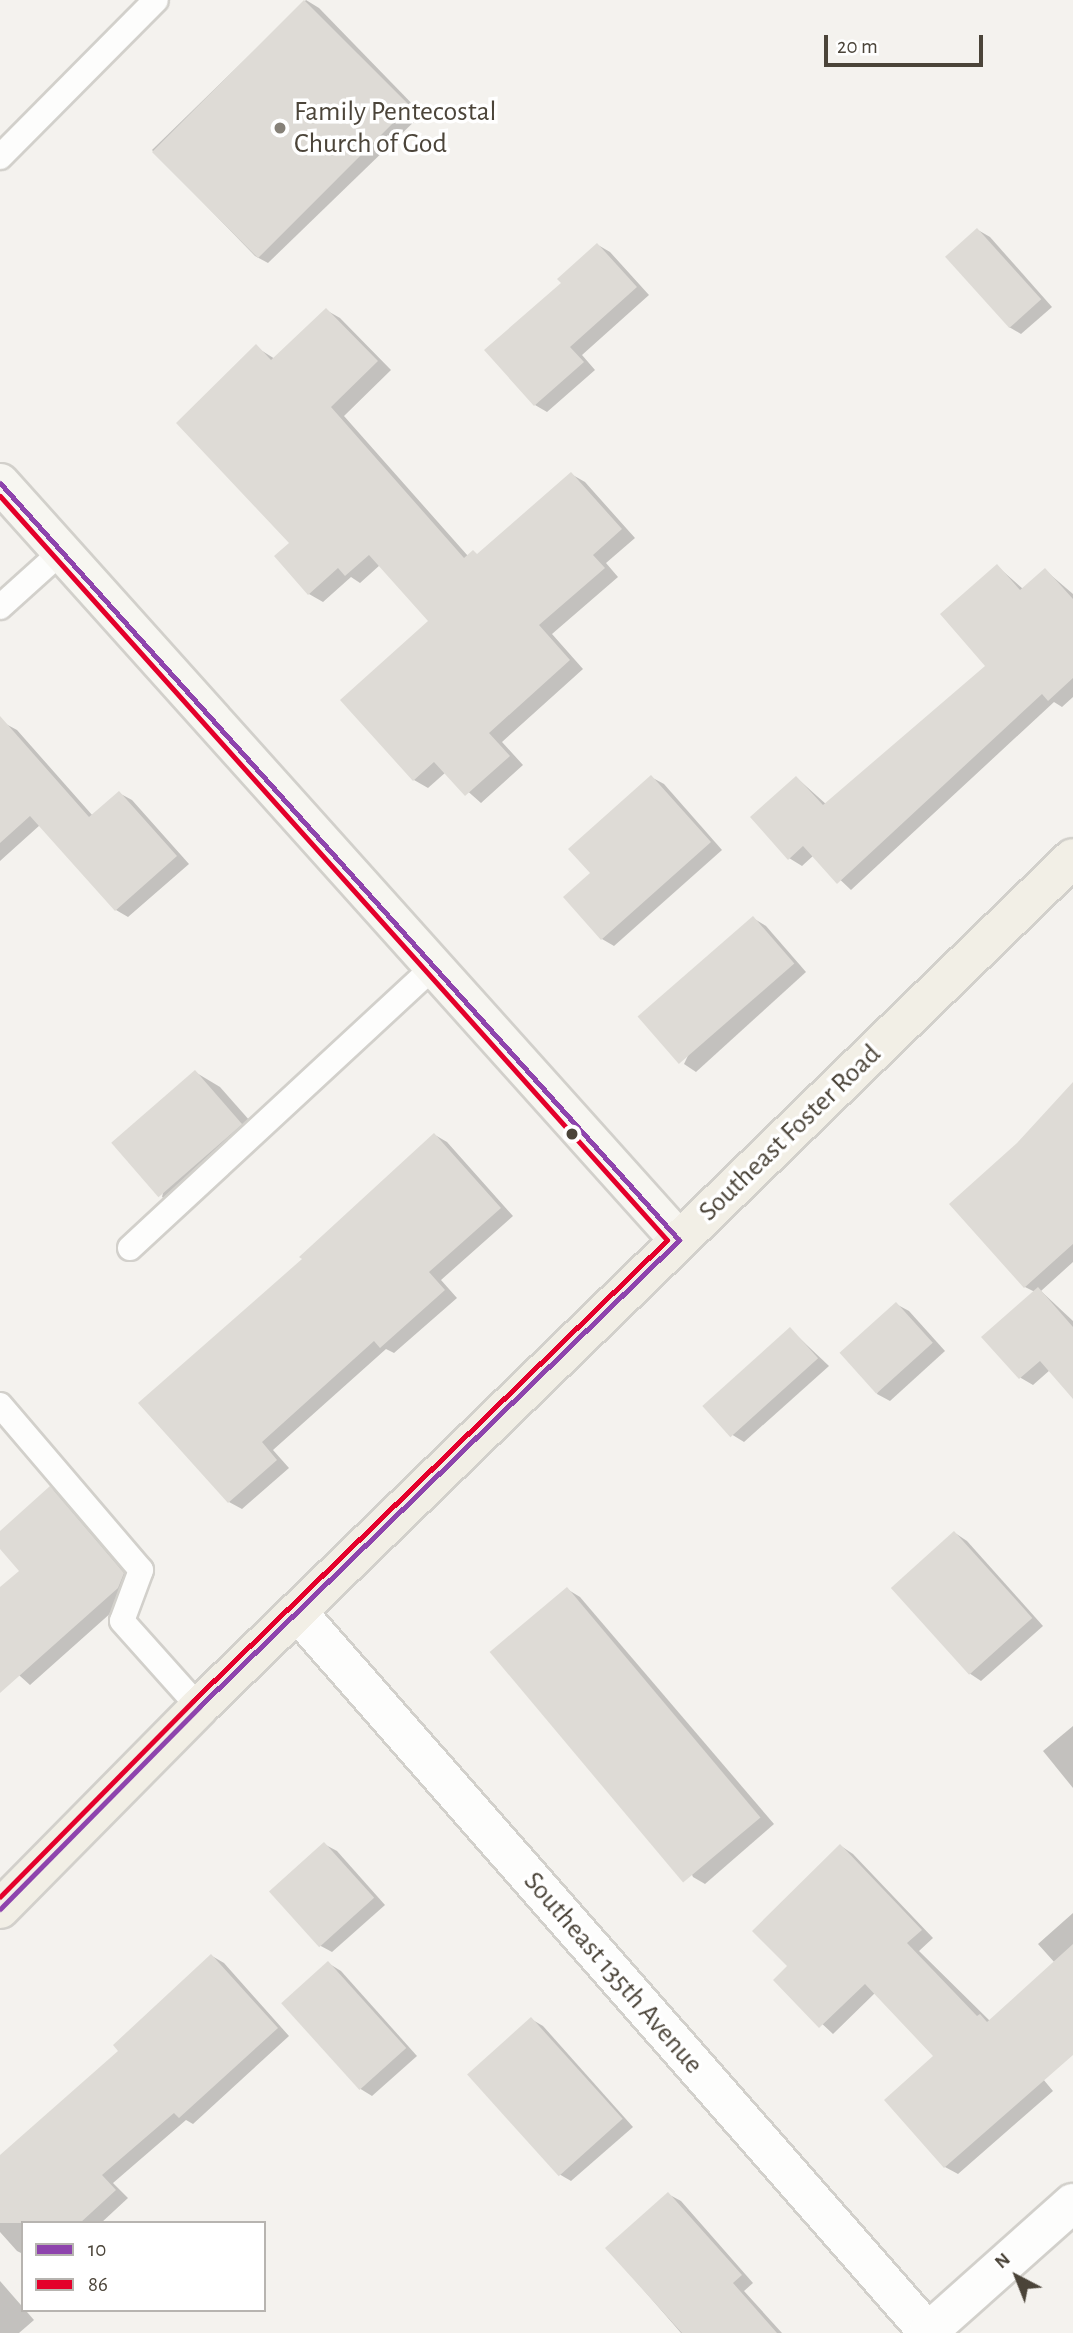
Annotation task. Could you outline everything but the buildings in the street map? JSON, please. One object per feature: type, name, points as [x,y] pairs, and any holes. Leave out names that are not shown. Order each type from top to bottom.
[{"type":"main road","name":"Southeast Foster Road","points":[[0,1909],[199,1707],[1073,858]]},
{"type":"street","points":[[0,483],[679,1240]]},
{"type":"street","name":"Southeast 135th Avenue","points":[[298,1613],[928,2332]]},
{"type":"street","points":[[928,2332],[1073,2203]]},
{"type":"lane","points":[[0,158],[156,0]]},
{"type":"lane","points":[[0,607],[61,552]]},
{"type":"lane","points":[[130,1248],[434,966]]},
{"type":"lane","points":[[0,1405],[141,1570],[122,1621],[199,1707]]},
{"type":"transit line","name":"10","points":[[0,483],[679,1240]]},
{"type":"transit line","name":"86","points":[[0,496],[667,1240],[193,1701],[0,1897]]},
{"type":"transit line","name":"10","points":[[0,1909],[199,1707],[679,1240]]},
{"type":"place","name":"Family Pentecostal Church of God","points":[[280,128]]}]
